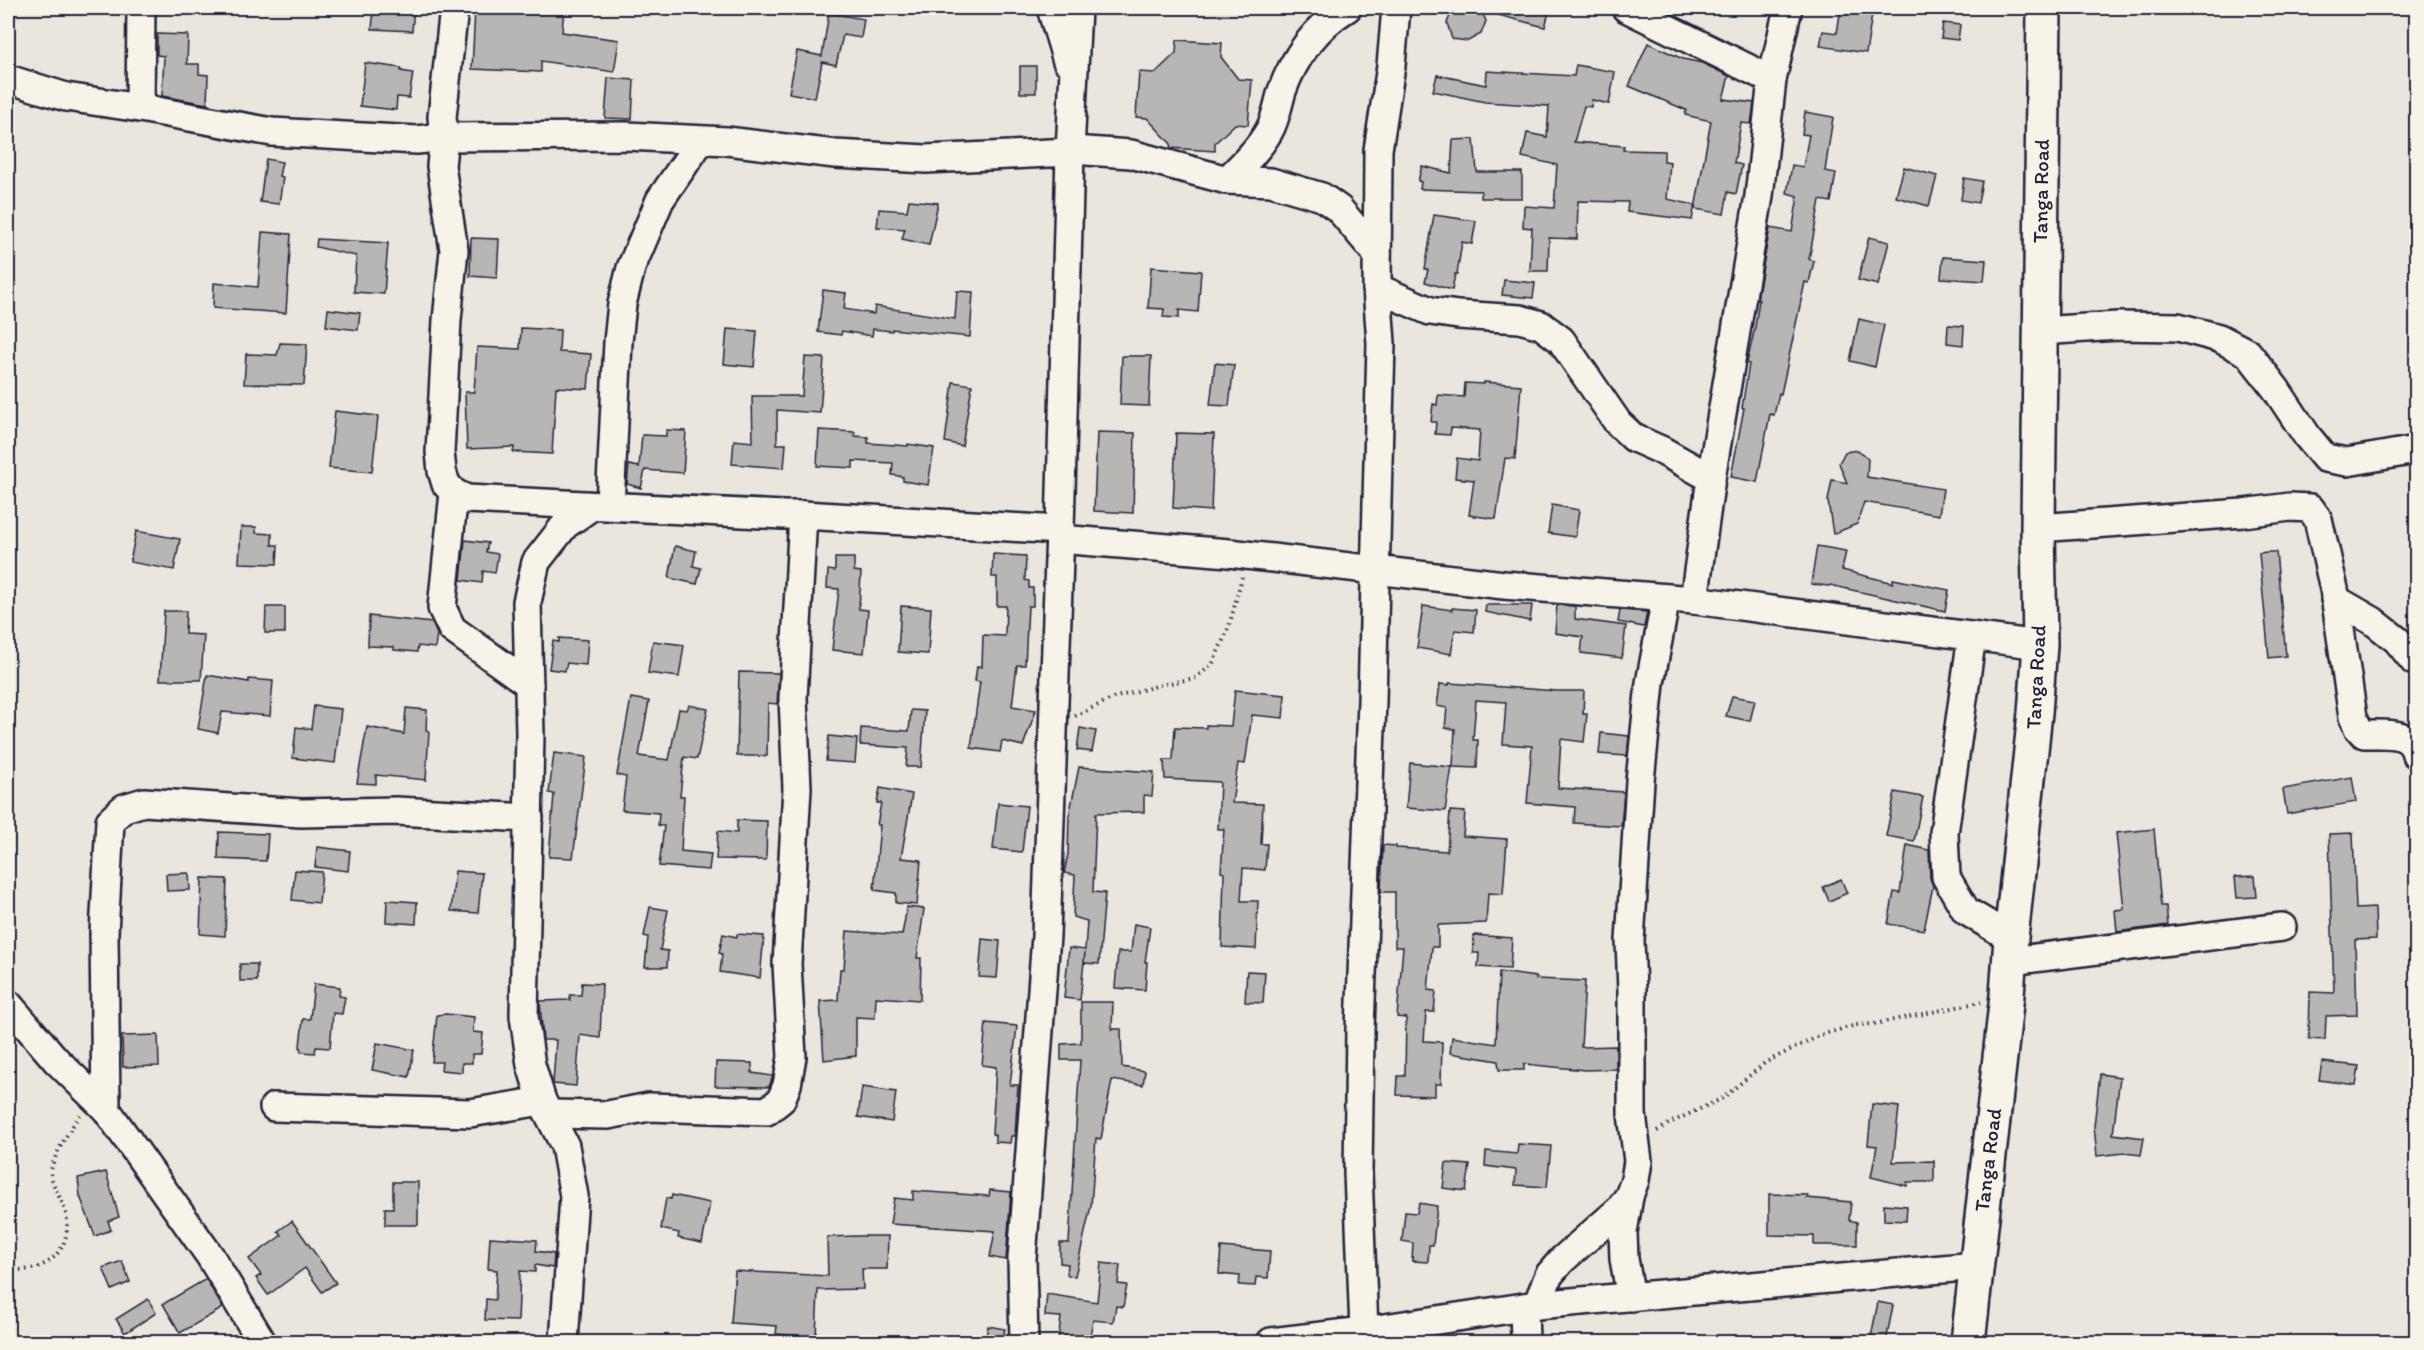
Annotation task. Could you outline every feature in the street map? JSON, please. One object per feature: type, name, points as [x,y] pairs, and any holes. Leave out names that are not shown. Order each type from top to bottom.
[{"type":"highway","name":"Tanga Road","points":[[1968,1342],[2007,994],[2040,645],[2039,331],[2044,8]]},
{"type":"street","points":[[140,108],[141,8]]},
{"type":"street","points":[[454,8],[442,117],[444,137],[441,166],[454,250],[447,320],[440,452],[446,484],[454,493],[467,499],[804,515],[1059,534],[1504,585],[1694,600],[2040,645]]},
{"type":"street","points":[[1051,8],[1073,80]]},
{"type":"street","points":[[1024,1342],[1022,1258],[1046,936],[1070,151],[1077,8]]},
{"type":"street","points":[[1227,180],[1252,154],[1270,129],[1284,87],[1301,52],[1329,19],[1347,8]]},
{"type":"street","points":[[1349,1336],[1358,1161],[1360,1030],[1372,713],[1381,343],[1377,288],[1378,150],[1391,66],[1396,8]]},
{"type":"street","points":[[1626,8],[1772,80]]},
{"type":"street","points":[[1694,600],[1711,478],[1759,196],[1772,80],[1788,8]]},
{"type":"street","points":[[8,79],[66,98],[140,108],[272,132],[417,140],[444,137],[626,136],[701,140],[835,154],[926,159],[1070,151],[1131,154],[1227,180],[1271,182],[1322,197],[1339,209],[1377,254]]},
{"type":"street","points":[[601,505],[622,304],[631,268],[660,200],[701,140]]},
{"type":"street","points":[[1377,288],[1430,311],[1520,319],[1541,325],[1561,340],[1601,401],[1634,438],[1711,478]]},
{"type":"street","points":[[2039,331],[2118,326],[2178,327],[2219,338],[2248,353],[2325,458],[2348,462],[2416,450]]},
{"type":"street","points":[[454,493],[442,608],[452,629],[529,684]]},
{"type":"street","points":[[564,1342],[574,1196],[565,1146],[545,1108],[531,1065],[524,1016],[529,818],[527,602],[536,562],[565,525],[601,505]]},
{"type":"street","points":[[2038,528],[2290,507],[2310,508],[2318,519],[2335,599],[2353,717],[2364,734],[2391,733],[2405,737],[2415,749],[2416,754]]},
{"type":"street","points":[[274,1107],[470,1113],[545,1108],[608,1115],[649,1107],[767,1111],[781,1100],[787,1085],[792,1057],[787,964],[797,788],[793,698],[804,515]]},
{"type":"street","points":[[1631,1297],[1624,1259],[1623,1232],[1638,1161],[1631,1082],[1631,929],[1640,782],[1650,683],[1666,598]]},
{"type":"street","points":[[2335,599],[2373,621],[2397,640],[2414,661]]},
{"type":"street","points":[[1972,636],[1944,833],[1946,877],[1966,910],[2011,949],[2282,927]]},
{"type":"street","points":[[99,1103],[110,821],[124,808],[144,802],[300,813],[396,811],[529,818]]},
{"type":"street","points":[[8,1004],[56,1060],[99,1103],[210,1256],[262,1342]]},
{"type":"street","points":[[1521,1340],[1531,1306],[1549,1275],[1562,1260],[1619,1210],[1629,1196]]},
{"type":"street","points":[[1271,1342],[1349,1336],[1531,1306],[1976,1266]]},
{"type":"path","points":[[1053,727],[1113,698],[1195,678],[1212,665],[1229,627],[1238,589],[1250,555]]},
{"type":"path","points":[[1636,1144],[1672,1122],[1723,1098],[1766,1062],[1821,1035],[1856,1025],[1875,1024],[1927,1011],[1970,1005],[2007,994]]},
{"type":"path","points":[[8,1268],[28,1271],[48,1264],[57,1256],[66,1233],[66,1215],[51,1174],[54,1161],[72,1128],[99,1103]]},
{"type":"building","points":[[374,8],[414,8],[412,31],[372,29]]},
{"type":"building","points":[[549,8],[564,8],[562,32],[619,40],[614,72],[541,61],[541,72],[472,69],[475,9],[548,13]]},
{"type":"building","points":[[1453,8],[1480,8],[1486,21],[1481,34],[1468,41],[1452,39],[1447,23]]},
{"type":"building","points":[[1490,8],[1550,8],[1545,27],[1490,13]]},
{"type":"building","points":[[1841,8],[1873,8],[1866,53],[1820,46],[1823,31],[1837,33]]},
{"type":"building","points":[[829,13],[864,19],[861,38],[843,35],[836,65],[822,62],[815,98],[789,93],[797,51],[822,56]]},
{"type":"building","points":[[1943,23],[1960,25],[1958,40],[1941,38]]},
{"type":"building","points":[[157,34],[188,35],[187,64],[199,64],[199,74],[208,75],[207,104],[162,96],[164,56],[157,55]]},
{"type":"building","points":[[1177,40],[1222,43],[1221,57],[1238,79],[1252,80],[1248,125],[1235,124],[1215,143],[1215,151],[1170,148],[1171,144],[1147,118],[1136,117],[1139,72],[1155,73],[1176,53]]},
{"type":"building","points":[[1648,43],[1683,59],[1702,63],[1729,76],[1723,99],[1754,103],[1751,124],[1741,123],[1734,163],[1742,165],[1736,194],[1728,192],[1724,214],[1695,209],[1711,121],[1685,115],[1686,110],[1629,86]]},
{"type":"building","points":[[365,63],[401,68],[401,71],[413,73],[409,98],[397,97],[396,110],[360,106]]},
{"type":"building","points":[[1576,65],[1615,72],[1609,104],[1592,100],[1591,107],[1584,106],[1574,142],[1624,146],[1623,150],[1664,151],[1664,161],[1670,162],[1667,199],[1695,205],[1692,220],[1627,212],[1628,202],[1578,201],[1577,239],[1549,238],[1548,271],[1530,271],[1532,228],[1523,227],[1524,206],[1554,208],[1557,165],[1522,157],[1527,133],[1547,137],[1549,106],[1485,102],[1433,91],[1437,75],[1486,85],[1487,71],[1574,76]]},
{"type":"building","points":[[1020,66],[1036,66],[1036,93],[1020,93]]},
{"type":"building","points":[[608,78],[634,80],[632,119],[605,118]]},
{"type":"building","points":[[1805,112],[1833,117],[1825,171],[1836,173],[1831,202],[1820,200],[1809,259],[1814,261],[1809,283],[1805,282],[1781,394],[1779,393],[1774,415],[1770,414],[1757,482],[1731,477],[1744,408],[1742,408],[1749,364],[1747,363],[1755,327],[1759,300],[1757,299],[1770,228],[1792,232],[1798,196],[1787,193],[1792,165],[1803,167],[1809,135],[1802,134]]},
{"type":"building","points":[[1474,139],[1477,172],[1522,172],[1522,198],[1481,198],[1481,191],[1420,189],[1421,182],[1418,181],[1422,166],[1451,173],[1453,140]]},
{"type":"building","points":[[266,159],[282,162],[279,176],[283,177],[279,204],[260,202]]},
{"type":"building","points":[[1904,167],[1937,176],[1929,206],[1896,197]]},
{"type":"building","points":[[1964,178],[1982,181],[1978,203],[1961,200]]},
{"type":"building","points":[[909,200],[938,203],[929,245],[902,239],[905,229],[877,227],[879,209],[907,211]]},
{"type":"building","points":[[1434,215],[1476,221],[1472,244],[1462,242],[1452,290],[1425,282]]},
{"type":"building","points":[[262,232],[291,234],[286,313],[213,308],[214,283],[258,287]]},
{"type":"building","points":[[1869,237],[1889,242],[1878,285],[1858,280]]},
{"type":"building","points":[[471,238],[499,239],[497,278],[470,276]]},
{"type":"building","points":[[317,239],[388,243],[384,294],[354,292],[356,256],[316,247]]},
{"type":"building","points":[[1943,257],[1986,260],[1984,281],[1941,278]]},
{"type":"building","points":[[1151,267],[1201,271],[1198,312],[1179,310],[1179,318],[1163,317],[1164,309],[1148,308]]},
{"type":"building","points":[[1504,280],[1535,283],[1533,298],[1502,295]]},
{"type":"building","points":[[823,290],[846,293],[844,309],[874,314],[875,306],[955,319],[957,291],[973,292],[970,337],[892,329],[892,331],[873,329],[872,336],[842,331],[841,335],[818,332]]},
{"type":"building","points":[[328,309],[360,313],[358,330],[326,326]]},
{"type":"building","points":[[1859,319],[1884,325],[1875,367],[1850,361]]},
{"type":"building","points":[[1948,325],[1964,326],[1963,345],[1947,343]]},
{"type":"building","points":[[521,328],[560,330],[559,352],[591,354],[588,389],[556,387],[552,454],[513,452],[514,447],[467,449],[465,392],[474,392],[477,347],[520,349]]},
{"type":"building","points":[[727,329],[757,331],[754,367],[724,364]]},
{"type":"building","points":[[280,343],[307,344],[304,385],[244,384],[246,354],[277,355]]},
{"type":"building","points":[[1122,356],[1151,356],[1149,406],[1120,405]]},
{"type":"building","points":[[805,357],[824,358],[820,413],[777,410],[777,444],[786,444],[784,468],[732,464],[734,440],[753,442],[752,396],[802,396]]},
{"type":"building","points":[[1215,363],[1234,365],[1229,406],[1210,405]]},
{"type":"building","points":[[953,382],[972,385],[962,446],[945,442]]},
{"type":"building","points":[[1484,382],[1521,385],[1515,459],[1505,458],[1496,519],[1469,515],[1474,480],[1455,478],[1457,458],[1478,461],[1480,430],[1451,428],[1450,435],[1435,434],[1436,422],[1431,422],[1433,404],[1437,405],[1438,395],[1464,397],[1465,383],[1484,384]]},
{"type":"building","points":[[335,411],[378,416],[372,472],[329,468]]},
{"type":"building","points":[[666,430],[686,431],[683,473],[645,470],[641,488],[627,484],[629,465],[639,467],[642,435],[666,436]]},
{"type":"building","points":[[819,430],[855,432],[854,436],[868,437],[868,443],[908,446],[908,444],[934,448],[928,485],[903,481],[903,477],[892,475],[893,463],[853,461],[853,468],[817,466]]},
{"type":"building","points":[[1097,432],[1135,433],[1133,513],[1094,511]]},
{"type":"building","points":[[1176,433],[1214,434],[1211,511],[1173,508]]},
{"type":"building","points":[[1858,450],[1868,459],[1867,477],[1943,489],[1939,515],[1864,502],[1857,524],[1833,534],[1828,501],[1832,480],[1847,483],[1839,463],[1845,452]]},
{"type":"building","points":[[1552,505],[1579,510],[1575,537],[1548,533]]},
{"type":"building","points":[[241,527],[256,527],[256,533],[272,534],[272,545],[278,545],[277,564],[239,563]]},
{"type":"building","points":[[136,531],[180,539],[174,570],[130,562]]},
{"type":"building","points":[[465,540],[488,543],[486,552],[498,554],[495,573],[483,571],[482,583],[461,580]]},
{"type":"building","points":[[675,546],[696,551],[693,566],[701,568],[697,584],[669,578]]},
{"type":"building","points":[[1817,546],[1846,551],[1842,570],[1893,583],[1893,579],[1949,590],[1945,611],[1830,585],[1811,584]]},
{"type":"building","points":[[2276,552],[2286,656],[2269,658],[2259,553]]},
{"type":"building","points":[[993,554],[1026,556],[1025,580],[1029,581],[1029,588],[1033,588],[1033,606],[1028,606],[1025,665],[1017,665],[1012,706],[1036,710],[1023,746],[1002,741],[1000,752],[971,748],[980,682],[975,681],[977,666],[982,667],[983,635],[1005,636],[1006,606],[997,606],[997,577],[992,577]]},
{"type":"building","points":[[835,558],[854,558],[854,571],[861,572],[859,609],[868,610],[864,653],[832,650],[839,589],[827,588],[828,570],[835,571]]},
{"type":"building","points":[[1486,605],[1532,605],[1530,621],[1485,612]]},
{"type":"building","points":[[1557,605],[1575,606],[1575,619],[1626,626],[1622,658],[1581,653],[1583,637],[1555,633]]},
{"type":"building","points":[[901,606],[931,608],[928,654],[898,652]]},
{"type":"building","points":[[1423,606],[1452,610],[1452,608],[1476,610],[1474,632],[1455,630],[1451,654],[1417,648]]},
{"type":"building","points":[[266,607],[285,607],[285,633],[265,633]]},
{"type":"building","points":[[1620,610],[1647,612],[1644,627],[1618,622]]},
{"type":"building","points":[[164,611],[186,611],[185,634],[204,635],[201,680],[160,680]]},
{"type":"building","points":[[369,616],[432,623],[437,634],[435,648],[418,646],[417,652],[394,650],[394,647],[368,646]]},
{"type":"building","points":[[559,638],[588,640],[586,665],[567,663],[565,671],[549,669],[553,641],[559,642]]},
{"type":"building","points":[[653,641],[684,645],[679,677],[648,673]]},
{"type":"building","points":[[739,672],[779,673],[777,704],[768,703],[767,756],[737,756]]},
{"type":"building","points":[[207,675],[249,682],[249,679],[273,681],[270,716],[222,712],[218,733],[198,729]]},
{"type":"building","points":[[1449,683],[1584,691],[1583,714],[1587,714],[1584,742],[1561,739],[1558,788],[1624,792],[1621,826],[1574,823],[1575,807],[1527,803],[1532,746],[1503,744],[1506,702],[1476,700],[1473,740],[1478,740],[1477,768],[1453,767],[1455,729],[1445,728],[1447,708],[1437,706],[1440,684],[1449,685]]},
{"type":"building","points":[[1235,690],[1285,695],[1283,718],[1252,715],[1245,764],[1238,763],[1232,803],[1263,804],[1261,844],[1267,844],[1265,870],[1243,868],[1241,901],[1258,901],[1256,949],[1222,947],[1224,873],[1221,872],[1224,829],[1218,829],[1220,782],[1165,779],[1164,760],[1173,760],[1175,727],[1231,726]]},
{"type":"building","points":[[1732,696],[1755,700],[1750,721],[1726,716]]},
{"type":"building","points":[[631,698],[649,701],[639,756],[669,760],[679,709],[687,710],[689,705],[708,709],[697,759],[684,757],[680,796],[684,796],[681,851],[711,854],[709,870],[659,866],[664,826],[658,825],[659,813],[622,810],[626,777],[617,775]]},
{"type":"building","points":[[314,706],[341,709],[335,763],[293,758],[296,727],[311,729]]},
{"type":"building","points":[[406,708],[427,710],[426,730],[429,731],[426,780],[376,775],[376,784],[357,783],[367,727],[404,734]]},
{"type":"building","points":[[911,710],[925,711],[921,767],[906,767],[908,748],[860,745],[861,728],[909,731]]},
{"type":"building","points":[[1080,728],[1096,731],[1092,752],[1077,750]]},
{"type":"building","points":[[1601,733],[1629,736],[1627,756],[1599,754]]},
{"type":"building","points":[[829,736],[857,739],[855,763],[826,761]]},
{"type":"building","points":[[554,753],[586,757],[573,858],[549,857],[554,794],[549,793]]},
{"type":"building","points":[[1410,763],[1452,767],[1445,811],[1406,808]]},
{"type":"building","points":[[1079,767],[1154,772],[1152,796],[1144,795],[1144,812],[1096,813],[1093,892],[1105,893],[1099,964],[1084,963],[1085,952],[1080,1000],[1064,998],[1069,948],[1085,950],[1087,921],[1073,917],[1075,875],[1064,873],[1068,854],[1069,816]]},
{"type":"building","points":[[2352,777],[2356,802],[2287,814],[2283,789]]},
{"type":"building","points":[[880,788],[912,794],[901,858],[921,860],[917,905],[896,903],[896,893],[874,890],[880,825],[877,825],[881,803],[877,803]]},
{"type":"building","points":[[1895,792],[1923,797],[1914,841],[1886,836]]},
{"type":"building","points":[[998,803],[1027,806],[1022,852],[993,849]]},
{"type":"building","points":[[1450,811],[1465,812],[1463,836],[1507,839],[1503,894],[1488,893],[1486,923],[1438,925],[1438,947],[1432,947],[1428,990],[1436,991],[1434,1012],[1426,1012],[1424,1041],[1442,1042],[1441,1084],[1435,1084],[1435,1096],[1397,1095],[1398,1076],[1405,1076],[1406,1018],[1397,1017],[1403,947],[1395,947],[1395,892],[1381,892],[1383,845],[1447,851]]},
{"type":"building","points":[[737,820],[767,821],[766,860],[716,859],[718,831],[737,833]]},
{"type":"building","points":[[2154,829],[2161,906],[2166,906],[2168,925],[2117,932],[2115,910],[2124,909],[2116,833]]},
{"type":"building","points":[[219,832],[268,834],[266,861],[218,859]]},
{"type":"building","points":[[2353,833],[2356,909],[2375,908],[2376,939],[2355,940],[2357,1015],[2326,1016],[2325,1040],[2309,1039],[2310,992],[2334,993],[2329,834]]},
{"type":"building","points":[[1907,845],[1929,850],[1930,878],[1933,886],[1924,930],[1888,924],[1894,892],[1900,893]]},
{"type":"building","points":[[317,847],[350,851],[348,871],[315,867]]},
{"type":"building","points":[[295,870],[322,872],[319,903],[292,900]]},
{"type":"building","points":[[455,871],[482,873],[478,913],[451,911]]},
{"type":"building","points":[[189,873],[190,890],[167,891],[166,874]]},
{"type":"building","points":[[2255,876],[2257,897],[2237,898],[2235,877]]},
{"type":"building","points":[[202,878],[227,879],[225,936],[200,934]]},
{"type":"building","points":[[1841,879],[1847,893],[1829,901],[1823,887]]},
{"type":"building","points":[[387,900],[417,902],[416,924],[386,922]]},
{"type":"building","points":[[650,907],[668,910],[660,950],[668,951],[667,967],[645,967],[648,937],[644,936]]},
{"type":"building","points":[[907,907],[924,909],[917,958],[921,958],[920,1000],[876,997],[875,1018],[856,1017],[856,1056],[824,1060],[820,1001],[838,1000],[840,969],[844,969],[847,931],[902,935]]},
{"type":"building","points":[[1134,924],[1150,927],[1145,962],[1147,962],[1145,990],[1115,988],[1118,952],[1131,952]]},
{"type":"building","points":[[723,934],[737,937],[737,934],[764,936],[760,978],[720,972],[722,954],[719,953]]},
{"type":"building","points":[[1474,935],[1512,938],[1510,969],[1478,967],[1479,953],[1473,953]]},
{"type":"building","points":[[982,939],[1000,941],[997,978],[979,977]]},
{"type":"building","points":[[240,964],[257,964],[257,981],[240,981]]},
{"type":"building","points":[[1247,971],[1265,972],[1263,1003],[1245,1002]]},
{"type":"building","points":[[1499,972],[1536,977],[1536,979],[1585,981],[1581,1047],[1616,1046],[1616,1069],[1585,1070],[1524,1064],[1524,1070],[1499,1070],[1498,1061],[1450,1053],[1452,1037],[1496,1044]]},
{"type":"building","points":[[582,983],[602,984],[600,1038],[580,1035],[576,1086],[553,1084],[556,1040],[543,1040],[540,1001],[570,1000],[570,995],[581,995]]},
{"type":"building","points":[[314,984],[340,987],[339,996],[345,997],[342,1014],[333,1013],[330,1048],[316,1047],[315,1053],[301,1052],[303,1019],[310,1019]]},
{"type":"building","points":[[1081,1002],[1113,1002],[1112,1029],[1121,1029],[1122,1067],[1145,1071],[1143,1085],[1112,1080],[1101,1139],[1096,1138],[1091,1206],[1075,1276],[1067,1275],[1068,1264],[1060,1263],[1060,1243],[1069,1243],[1080,1060],[1061,1060],[1061,1044],[1081,1043]]},
{"type":"building","points":[[437,1015],[474,1017],[473,1032],[483,1033],[481,1054],[472,1054],[472,1063],[462,1063],[462,1072],[441,1070],[442,1062],[432,1062]]},
{"type":"building","points":[[986,1023],[1017,1026],[1010,1085],[1018,1085],[1015,1136],[1011,1136],[1010,1143],[995,1142],[995,1135],[992,1134],[996,1067],[982,1065]]},
{"type":"building","points":[[158,1035],[159,1066],[123,1067],[122,1036]]},
{"type":"building","points":[[377,1043],[414,1050],[409,1077],[372,1070]]},
{"type":"building","points":[[716,1062],[752,1063],[752,1073],[773,1076],[769,1087],[715,1086]]},
{"type":"building","points":[[2322,1062],[2359,1066],[2356,1085],[2319,1080]]},
{"type":"building","points":[[2100,1074],[2120,1077],[2113,1134],[2144,1138],[2141,1155],[2124,1153],[2097,1156],[2094,1126]]},
{"type":"building","points":[[862,1087],[896,1092],[892,1122],[858,1117]]},
{"type":"building","points":[[1872,1104],[1899,1107],[1893,1162],[1934,1161],[1934,1182],[1907,1182],[1907,1186],[1871,1177],[1877,1146],[1868,1145]]},
{"type":"building","points":[[1518,1144],[1551,1146],[1547,1187],[1515,1185],[1516,1170],[1485,1166],[1486,1151],[1517,1154]]},
{"type":"building","points":[[1446,1163],[1470,1165],[1466,1191],[1443,1188]]},
{"type":"building","points":[[106,1172],[119,1217],[108,1221],[111,1230],[95,1236],[80,1196],[78,1178]]},
{"type":"building","points":[[393,1182],[418,1182],[418,1225],[385,1225],[385,1208],[393,1208]]},
{"type":"building","points":[[990,1190],[1011,1192],[1006,1260],[990,1257],[995,1231],[890,1224],[894,1198],[913,1200],[913,1191],[989,1196]]},
{"type":"building","points":[[1769,1194],[1808,1195],[1807,1198],[1851,1202],[1849,1220],[1857,1222],[1857,1245],[1814,1245],[1814,1236],[1769,1235]]},
{"type":"building","points":[[672,1195],[710,1203],[702,1243],[678,1238],[679,1233],[661,1229],[666,1198],[671,1199]]},
{"type":"building","points":[[1419,1203],[1437,1206],[1433,1245],[1429,1245],[1428,1262],[1412,1261],[1413,1243],[1402,1241],[1405,1212],[1417,1213]]},
{"type":"building","points":[[1884,1204],[1907,1206],[1906,1221],[1884,1220]]},
{"type":"building","points":[[292,1221],[336,1283],[322,1292],[305,1268],[268,1295],[256,1278],[261,1275],[249,1259],[282,1235],[278,1231]]},
{"type":"building","points":[[888,1236],[887,1269],[862,1269],[863,1289],[818,1290],[816,1337],[776,1334],[777,1326],[731,1323],[735,1271],[828,1276],[827,1237]]},
{"type":"building","points":[[490,1237],[537,1240],[536,1251],[554,1254],[553,1268],[535,1265],[535,1272],[520,1271],[518,1321],[485,1320],[486,1299],[495,1300],[497,1270],[488,1269]]},
{"type":"building","points":[[1221,1247],[1270,1251],[1268,1278],[1256,1277],[1255,1286],[1239,1285],[1240,1276],[1219,1274]]},
{"type":"building","points":[[122,1261],[130,1282],[112,1290],[103,1268]]},
{"type":"building","points":[[1101,1263],[1120,1265],[1118,1284],[1127,1285],[1123,1307],[1116,1306],[1113,1322],[1093,1320],[1089,1342],[1058,1342],[1061,1317],[1045,1316],[1047,1294],[1097,1302]]},
{"type":"building","points":[[206,1279],[223,1308],[180,1333],[163,1304]]},
{"type":"building","points":[[148,1299],[156,1313],[125,1333],[116,1319]]},
{"type":"building","points":[[1878,1302],[1893,1305],[1886,1342],[1870,1342]]},
{"type":"building","points":[[988,1326],[1005,1329],[1002,1342],[985,1342]]}]
